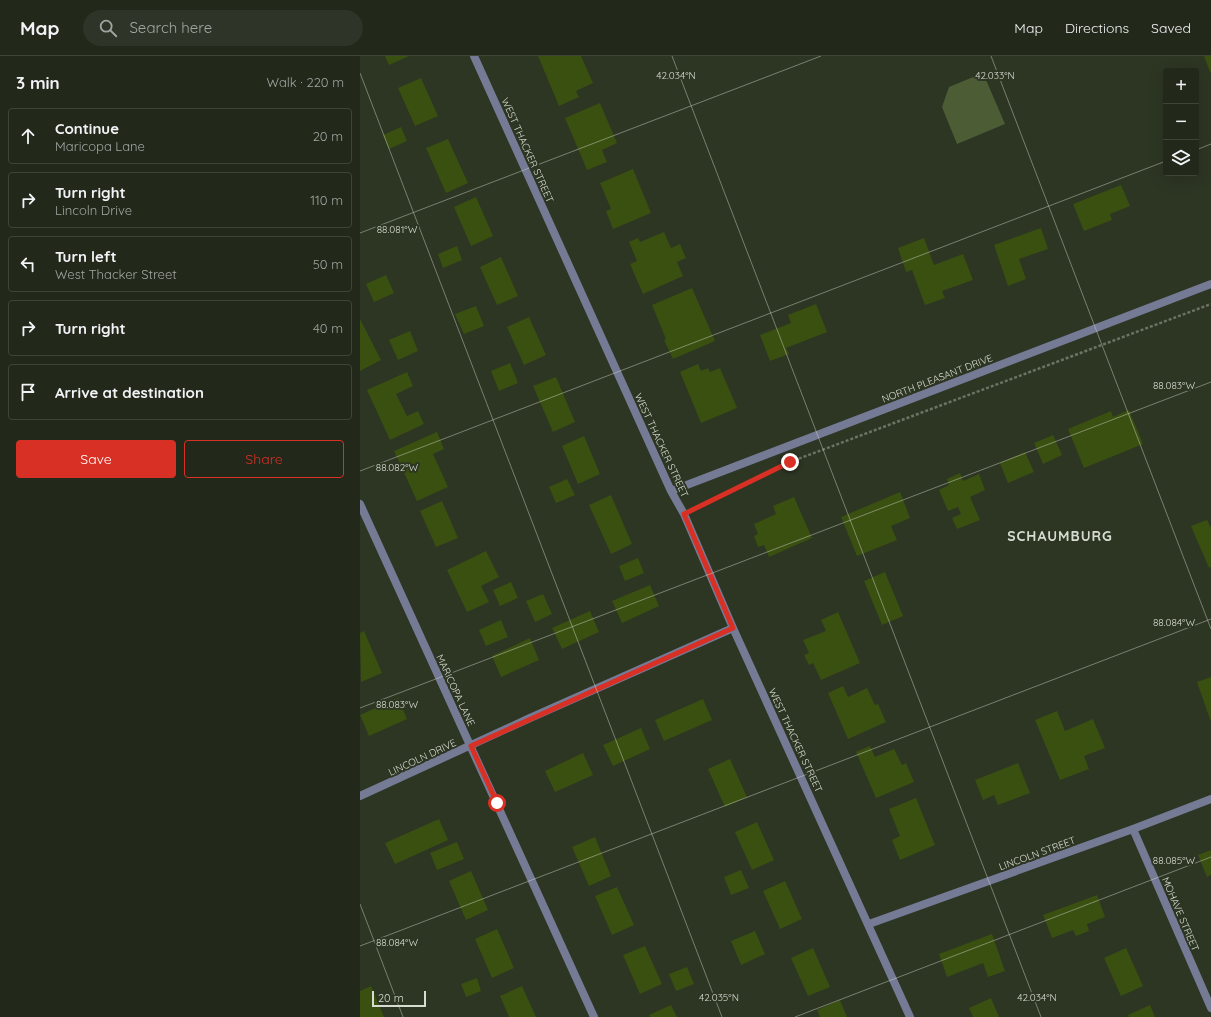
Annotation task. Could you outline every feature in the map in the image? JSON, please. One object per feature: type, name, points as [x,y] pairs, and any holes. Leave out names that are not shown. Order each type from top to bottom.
[{"type":"street","name":"WEST THACKER STREET","points":[[474,56],[671,491],[684,514],[733,628],[910,1017]]},
{"type":"street","name":"NORTH PLEASANT DRIVE","points":[[671,491],[1211,284]]},
{"type":"street","name":"MARICOPA LANE","points":[[360,504],[594,1017]]},
{"type":"street","name":"LINCOLN DRIVE","points":[[360,796],[733,628]]},
{"type":"street","name":"LINCOLN STREET","points":[[869,924],[1133,829],[1211,799]]},
{"type":"street","name":"MOHAVE STREET","points":[[1133,829],[1211,1008]]},
{"type":"path","points":[[684,514],[790,462],[1211,304]]},
{"type":"green space","points":[[983,73],[1005,124],[957,144],[942,107],[949,87]]},
{"type":"building","points":[[385,56],[409,56],[389,65]]},
{"type":"building","points":[[538,56],[581,56],[593,83],[576,91],[579,97],[559,106]]},
{"type":"building","points":[[1204,56],[1211,56],[1211,74]]},
{"type":"building","points":[[421,78],[438,116],[415,126],[398,88]]},
{"type":"building","points":[[600,103],[617,143],[602,150],[607,162],[587,170],[565,118]]},
{"type":"building","points":[[401,127],[407,141],[389,149],[383,135]]},
{"type":"building","points":[[448,139],[468,183],[446,193],[426,148]]},
{"type":"building","points":[[633,169],[651,213],[613,229],[606,211],[611,209],[600,183]]},
{"type":"building","points":[[1121,185],[1130,206],[1110,214],[1112,220],[1084,231],[1073,204]]},
{"type":"building","points":[[476,197],[493,236],[471,246],[454,207]]},
{"type":"building","points":[[1041,228],[1048,249],[1019,259],[1026,279],[1008,286],[994,245]]},
{"type":"building","points":[[664,232],[671,248],[680,244],[686,258],[677,262],[683,276],[643,294],[630,264],[637,261],[629,242],[638,238],[640,242]]},
{"type":"building","points":[[924,238],[934,265],[963,254],[973,280],[942,291],[945,298],[925,305],[912,270],[906,272],[898,248]]},
{"type":"building","points":[[457,246],[462,260],[443,268],[438,254]]},
{"type":"building","points":[[501,257],[518,296],[497,305],[480,267]]},
{"type":"building","points":[[386,275],[394,293],[374,302],[366,284]]},
{"type":"building","points":[[692,288],[715,341],[673,359],[664,340],[666,339],[652,305]]},
{"type":"building","points":[[816,304],[827,332],[786,348],[789,354],[770,361],[760,335],[791,323],[788,315]]},
{"type":"building","points":[[476,306],[484,326],[464,334],[455,314]]},
{"type":"building","points":[[529,317],[546,355],[524,365],[507,327]]},
{"type":"building","points":[[360,319],[381,360],[360,371]]},
{"type":"building","points":[[410,331],[418,351],[398,360],[389,340]]},
{"type":"building","points":[[510,363],[518,383],[499,391],[491,371]]},
{"type":"building","points":[[698,364],[701,371],[708,368],[710,372],[720,368],[737,408],[701,423],[680,372]]},
{"type":"building","points":[[407,372],[413,386],[396,394],[407,416],[418,411],[424,424],[390,440],[367,390]]},
{"type":"building","points":[[556,377],[575,422],[553,432],[533,386]]},
{"type":"building","points":[[1129,410],[1143,444],[1084,468],[1068,429],[1111,411],[1113,417]]},
{"type":"building","points":[[437,432],[444,449],[433,454],[448,487],[417,501],[394,451]]},
{"type":"building","points":[[1053,435],[1062,455],[1043,464],[1034,443]]},
{"type":"building","points":[[584,436],[600,474],[578,484],[562,446]]},
{"type":"building","points":[[1025,452],[1034,472],[1008,483],[1000,463]]},
{"type":"building","points":[[960,473],[963,481],[979,474],[985,490],[970,497],[980,520],[957,529],[952,518],[961,514],[958,507],[948,511],[939,490],[949,485],[947,479]]},
{"type":"building","points":[[567,479],[575,495],[556,503],[549,487]]},
{"type":"building","points":[[900,492],[910,518],[891,526],[897,540],[857,556],[841,517]]},
{"type":"building","points":[[611,495],[632,544],[611,554],[589,505]]},
{"type":"building","points":[[794,497],[812,538],[769,557],[764,545],[758,547],[754,536],[758,534],[754,524],[776,514],[773,506]]},
{"type":"building","points":[[442,501],[458,538],[436,547],[420,511]]},
{"type":"building","points":[[1207,520],[1211,528],[1211,567],[1209,568],[1191,526]]},
{"type":"building","points":[[486,551],[499,577],[481,586],[489,602],[467,612],[447,570]]},
{"type":"building","points":[[638,558],[644,573],[625,581],[619,566]]},
{"type":"building","points":[[885,572],[903,616],[882,625],[864,581]]},
{"type":"building","points":[[511,582],[518,598],[500,606],[493,590]]},
{"type":"building","points":[[650,585],[659,606],[622,623],[612,601]]},
{"type":"building","points":[[543,594],[552,614],[535,622],[526,601]]},
{"type":"building","points":[[590,611],[599,632],[562,649],[552,628]]},
{"type":"building","points":[[838,612],[860,663],[821,680],[813,663],[809,665],[804,655],[809,653],[803,640],[826,631],[821,620]]},
{"type":"building","points":[[501,620],[508,637],[486,646],[479,630]]},
{"type":"building","points":[[364,631],[382,673],[361,682],[360,633]]},
{"type":"building","points":[[530,638],[539,660],[501,677],[492,656]]},
{"type":"building","points":[[1211,677],[1211,722],[1197,682]]},
{"type":"building","points":[[843,686],[848,697],[867,688],[875,705],[878,704],[886,722],[848,739],[828,693]]},
{"type":"building","points":[[398,698],[407,719],[369,736],[360,715]]},
{"type":"building","points":[[703,699],[712,720],[664,741],[655,720]]},
{"type":"building","points":[[1057,711],[1065,731],[1093,719],[1105,748],[1084,756],[1089,769],[1060,780],[1035,720]]},
{"type":"building","points":[[641,728],[650,749],[613,766],[603,745]]},
{"type":"building","points":[[870,746],[875,757],[894,749],[902,765],[906,763],[914,782],[876,798],[856,752]]},
{"type":"building","points":[[583,753],[593,775],[555,792],[545,771]]},
{"type":"building","points":[[730,759],[747,797],[725,807],[708,769]]},
{"type":"building","points":[[1018,763],[1030,793],[998,805],[994,795],[983,800],[975,780]]},
{"type":"building","points":[[916,798],[935,845],[900,860],[892,840],[900,836],[889,809]]},
{"type":"building","points":[[439,819],[448,840],[395,864],[385,843]]},
{"type":"building","points":[[757,822],[774,860],[752,870],[735,832]]},
{"type":"building","points":[[595,837],[611,876],[589,886],[572,847]]},
{"type":"building","points":[[457,842],[464,859],[437,870],[430,853]]},
{"type":"building","points":[[1211,850],[1211,875],[1207,877],[1198,855]]},
{"type":"building","points":[[741,870],[749,888],[731,895],[724,877]]},
{"type":"building","points":[[471,871],[488,910],[466,920],[449,881]]},
{"type":"building","points":[[785,881],[802,919],[780,929],[763,891]]},
{"type":"building","points":[[617,887],[634,925],[612,935],[595,896]]},
{"type":"building","points":[[1097,895],[1105,917],[1087,924],[1089,931],[1076,936],[1073,930],[1052,938],[1043,915]]},
{"type":"building","points":[[497,929],[514,968],[492,978],[475,939]]},
{"type":"building","points":[[755,931],[765,954],[741,965],[731,941]]},
{"type":"building","points":[[992,934],[1005,971],[988,977],[983,963],[947,977],[939,954]]},
{"type":"building","points":[[645,946],[662,984],[640,994],[623,955]]},
{"type":"building","points":[[813,948],[830,987],[808,996],[791,958]]},
{"type":"building","points":[[1126,948],[1143,986],[1121,996],[1104,958]]},
{"type":"building","points":[[687,967],[694,984],[676,991],[669,974]]},
{"type":"building","points":[[477,978],[481,991],[466,997],[461,984]]},
{"type":"building","points":[[371,986],[384,1017],[360,1017],[360,991]]},
{"type":"building","points":[[522,986],[536,1017],[509,1017],[500,996]]},
{"type":"building","points":[[991,998],[999,1017],[973,1017],[969,1008]]},
{"type":"building","points":[[840,1000],[847,1017],[820,1017],[817,1010]]},
{"type":"building","points":[[671,1005],[677,1017],[650,1017],[649,1015]]},
{"type":"building","points":[[1150,1005],[1155,1017],[1129,1017],[1128,1015]]},
{"type":"district","name":"SCHAUMBURG","points":[[1060,536]]},
{"type":"route","points":[[497,803],[471,746],[530,718],[733,628],[684,514],[790,462]]}]
